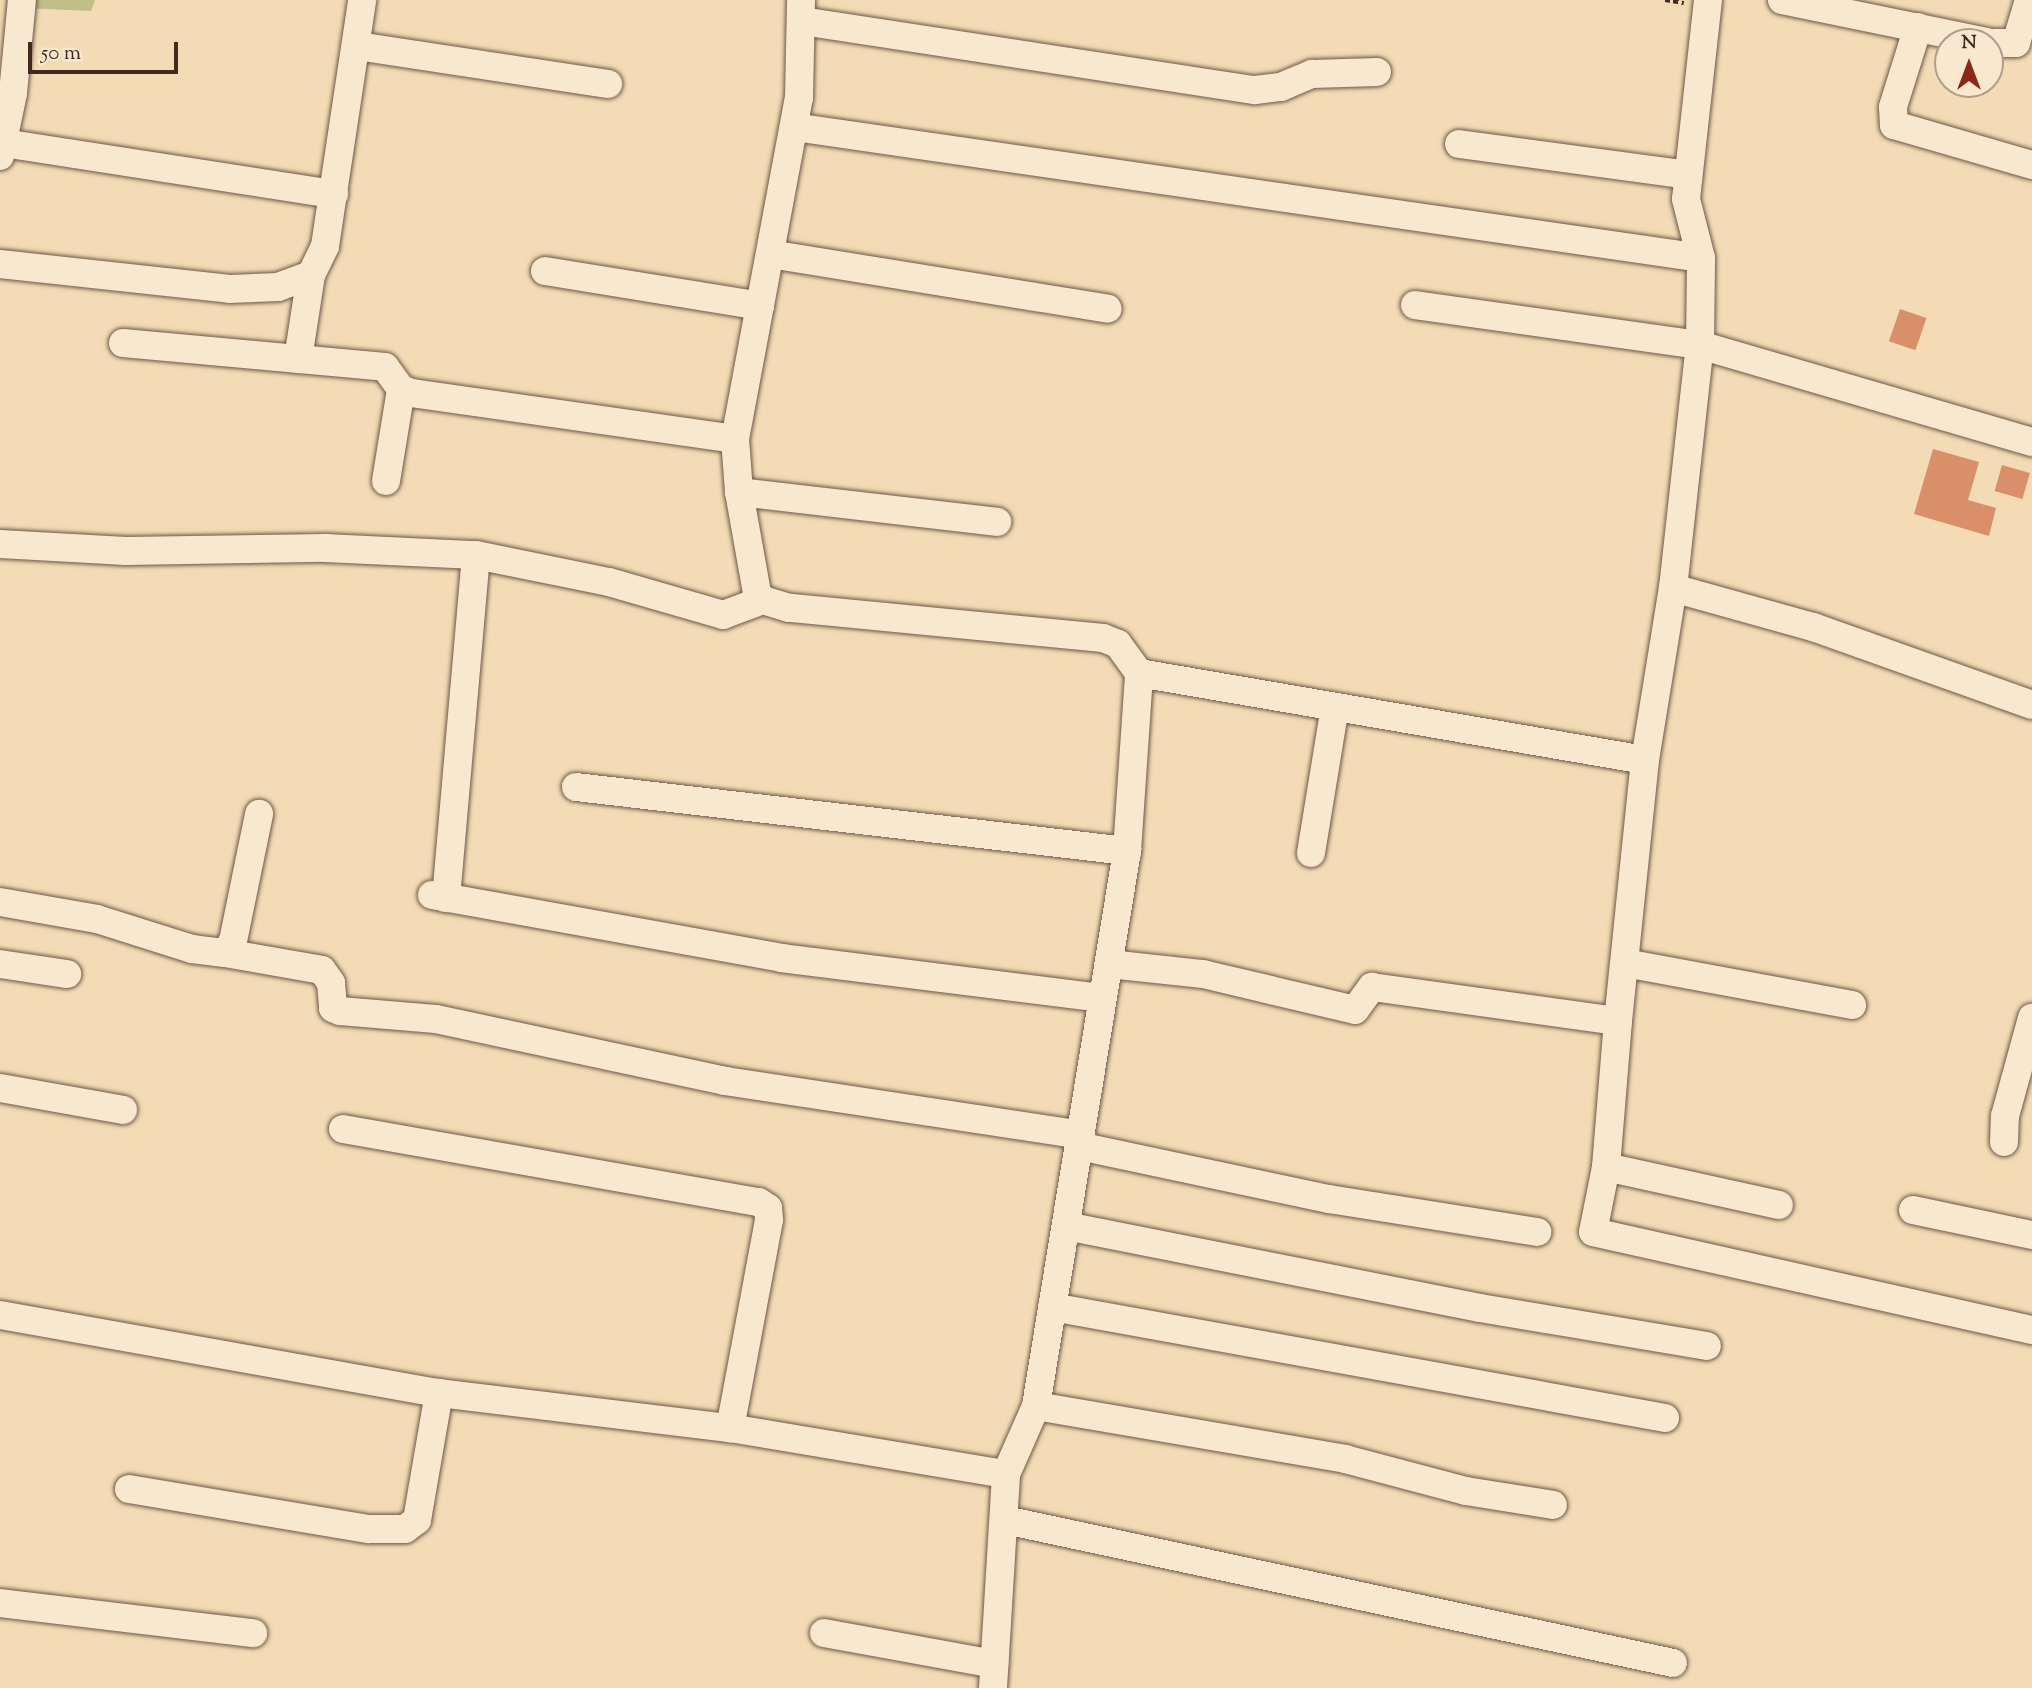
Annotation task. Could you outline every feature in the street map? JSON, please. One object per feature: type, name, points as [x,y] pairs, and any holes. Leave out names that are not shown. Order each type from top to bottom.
[{"type":"street","points":[[22,0],[13,93],[1,149],[334,194]]},
{"type":"street","points":[[298,359],[311,275],[322,255],[334,194],[362,0]]},
{"type":"street","points":[[1708,0],[1688,175],[1689,219],[1701,258],[1700,345],[1674,587],[1645,760],[1606,1167],[1593,1232],[2032,1330]]},
{"type":"street","points":[[1783,0],[1855,7],[1934,30]]},
{"type":"street","points":[[2004,43],[2016,43],[2029,0]]},
{"type":"street","points":[[763,600],[754,586],[739,492],[735,439],[794,127],[802,71],[802,11],[1255,90],[1281,87],[1312,74],[1377,72]]},
{"type":"street","points":[[1918,27],[1893,107],[1894,125],[2032,165]]},
{"type":"street","points":[[357,46],[608,84]]},
{"type":"street","points":[[794,127],[1701,258]]},
{"type":"street","points":[[1459,144],[1688,175]]},
{"type":"street","points":[[771,254],[1108,309]]},
{"type":"street","points":[[0,264],[230,289],[278,287],[311,275]]},
{"type":"street","points":[[545,271],[760,306]]},
{"type":"street","points":[[1415,305],[1700,345],[2032,442]]},
{"type":"street","points":[[123,343],[388,368],[401,389],[386,481]]},
{"type":"street","points":[[401,389],[735,439]]},
{"type":"street","points":[[739,492],[997,522]]},
{"type":"street","points":[[0,544],[127,551],[324,548],[476,555],[610,582],[723,615],[763,600],[789,608],[1103,638],[1118,644],[1139,673],[1126,852],[1036,1406],[1006,1474],[993,1676],[824,1633]]},
{"type":"street","points":[[476,555],[439,897],[781,958],[1103,998]]},
{"type":"street","points":[[1674,587],[1813,627],[2032,705]]},
{"type":"street","points":[[1139,673],[1645,760]]},
{"type":"street","points":[[1311,853],[1335,706]]},
{"type":"street","points":[[576,787],[1126,852]]},
{"type":"street","points":[[225,953],[233,941],[259,814]]},
{"type":"street","points":[[0,902],[97,919],[192,949],[322,971],[331,983],[333,1008],[340,1011],[436,1019],[725,1081],[1080,1141],[1329,1199],[1538,1233]]},
{"type":"street","points":[[1625,963],[1852,1005]]},
{"type":"street","points":[[0,964],[67,974]]},
{"type":"street","points":[[1109,964],[1203,974],[1355,1010],[1372,987],[1618,1021]]},
{"type":"street","points":[[2004,1142],[2005,1116],[2032,1018]]},
{"type":"street","points":[[0,1088],[123,1110]]},
{"type":"street","points":[[343,1129],[759,1202],[768,1208],[769,1220],[730,1428]]},
{"type":"street","points":[[1606,1167],[1779,1205]]},
{"type":"street","points":[[1913,1210],[2032,1234]]},
{"type":"street","points":[[1066,1226],[1480,1308],[1707,1346]]},
{"type":"street","points":[[1052,1307],[1665,1418]]},
{"type":"street","points":[[0,1315],[439,1393],[730,1428],[1006,1474]]},
{"type":"street","points":[[130,1489],[369,1529],[405,1529],[417,1520],[439,1393]]},
{"type":"street","points":[[1036,1406],[1345,1459],[1466,1491],[1553,1505]]},
{"type":"street","points":[[1005,1520],[1674,1663]]},
{"type":"street","points":[[0,1603],[253,1633]]},
{"type":"shaded area","points":[[18,0],[95,0],[91,11],[22,8]]},
{"type":"building","points":[[1900,309],[1926,318],[1915,350],[1889,341]]},
{"type":"building","points":[[1933,449],[1979,462],[1968,500],[1996,508],[1989,536],[1914,514]]},
{"type":"building","points":[[2002,465],[2030,473],[2022,499],[1995,491]]}]
